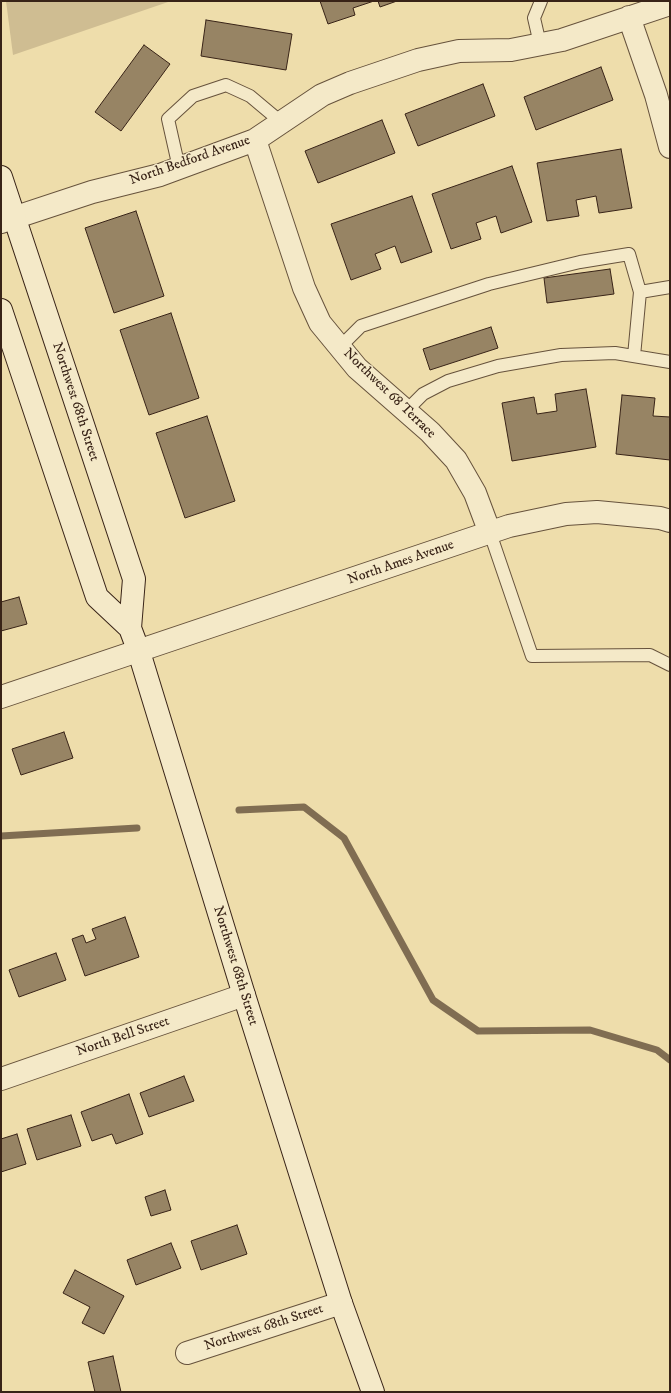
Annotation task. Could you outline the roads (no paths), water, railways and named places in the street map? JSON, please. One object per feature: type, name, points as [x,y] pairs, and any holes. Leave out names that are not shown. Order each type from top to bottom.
[{"type":"street","name":"North Bedford Avenue","points":[[8,220],[92,192],[160,175],[255,140],[322,95],[350,83],[418,60],[459,51],[511,50],[562,40],[638,10],[670,4]]},
{"type":"street","points":[[638,10],[656,95],[670,147]]},
{"type":"street","name":"Northwest 68 Terrace","points":[[255,140],[304,288],[320,323],[357,368],[430,432],[456,460],[475,494],[490,533]]},
{"type":"street","name":"Northwest 68th Street","points":[[1,177],[8,220],[134,579],[130,628],[139,652],[244,995],[341,1303],[373,1392]]},
{"type":"street","name":"Northwest 68th Street","points":[[1,310],[97,597],[130,628]]},
{"type":"street","name":"North Ames Avenue","points":[[1,697],[529,521],[566,514],[597,512],[660,518],[670,521]]},
{"type":"street","name":"North Bell Street","points":[[1,1079],[244,995]]},
{"type":"street","name":"Northwest 68th Street","points":[[187,1353],[341,1303]]},
{"type":"lane","points":[[540,44],[534,18],[541,1]]},
{"type":"lane","points":[[178,168],[168,119],[193,96],[226,85],[250,96],[281,122]]},
{"type":"lane","points":[[340,346],[361,326],[489,284],[580,262],[628,254],[640,292],[634,356]]},
{"type":"lane","points":[[640,292],[670,287]]},
{"type":"lane","points":[[406,411],[423,394],[448,381],[498,366],[561,356],[616,353],[670,362]]},
{"type":"lane","points":[[490,533],[532,656],[650,654],[670,665]]},
{"type":"waterway","points":[[239,810],[304,807],[344,838],[433,1000],[478,1031],[590,1030],[657,1050],[670,1060]]},
{"type":"waterway","points":[[1,836],[137,828]]}]
